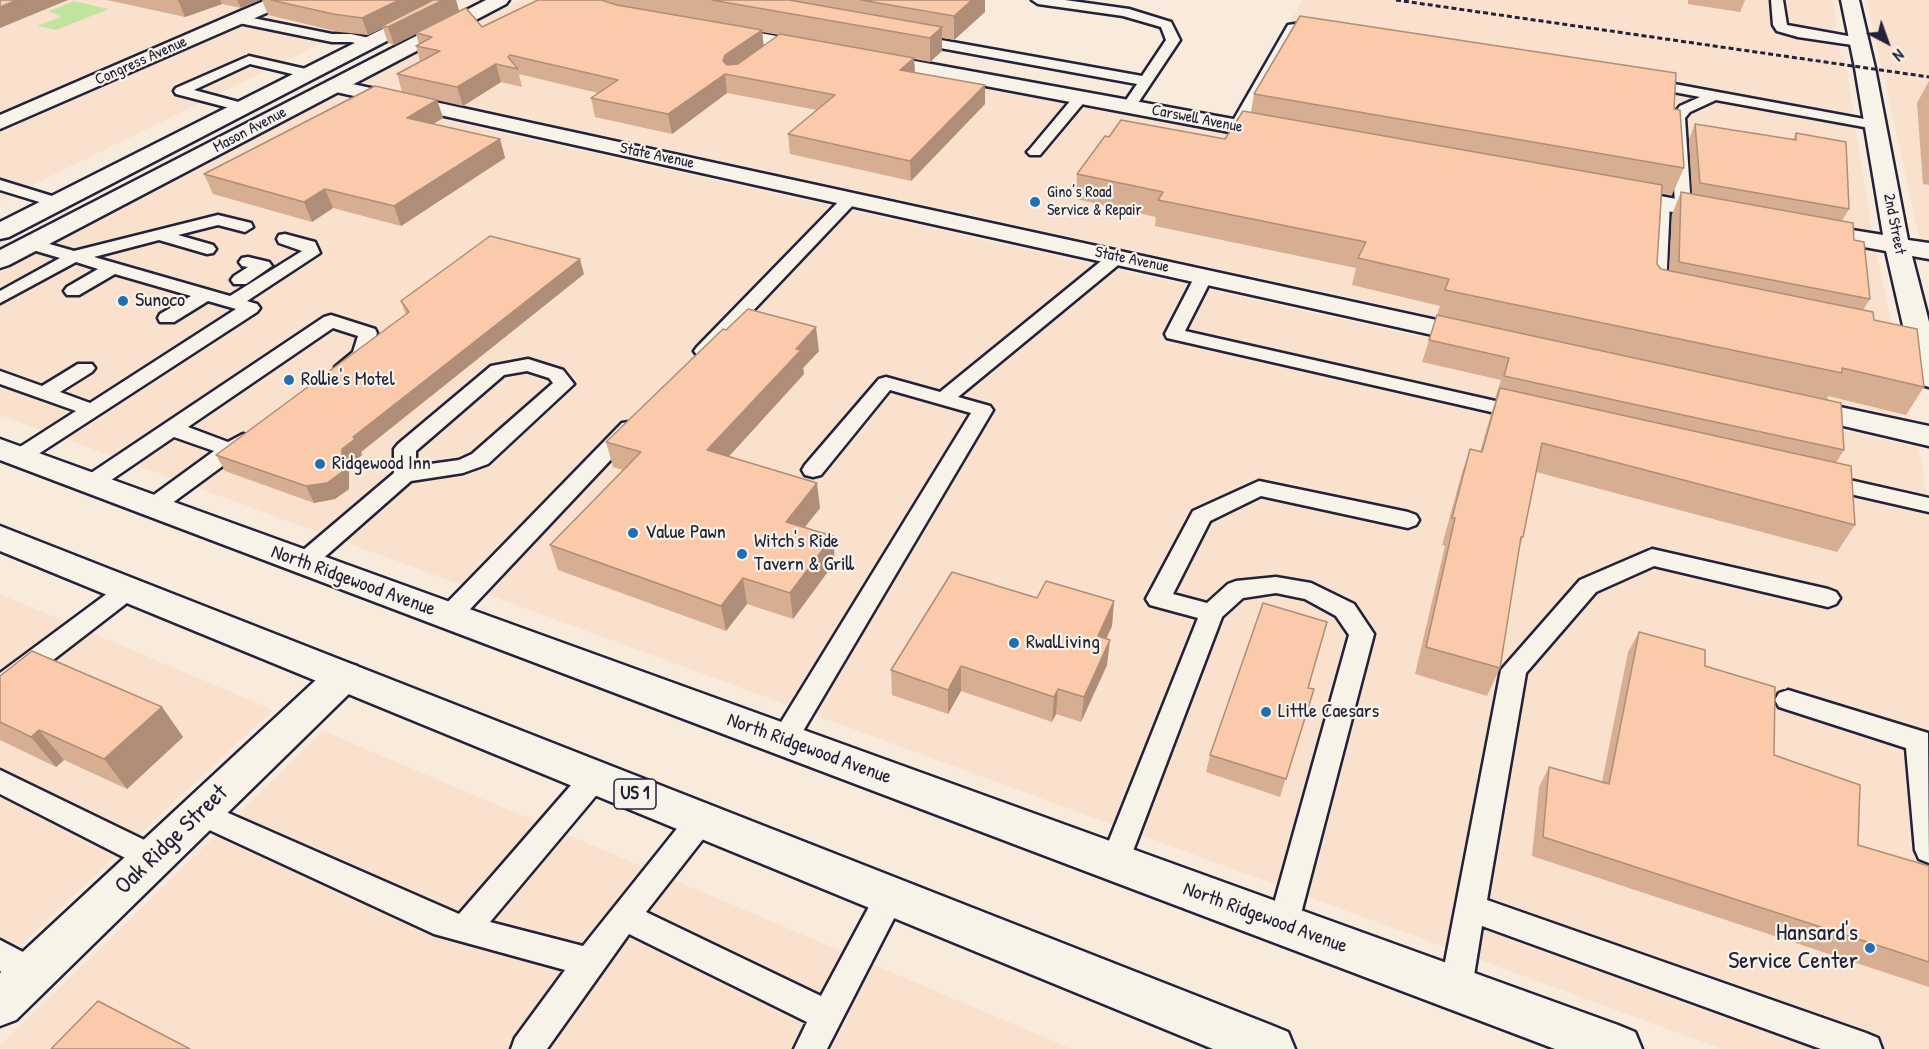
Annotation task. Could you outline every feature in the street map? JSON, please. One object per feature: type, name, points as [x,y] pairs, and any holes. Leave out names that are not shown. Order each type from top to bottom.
[{"type":"street","name":"Congress Avenue","points":[[0,123],[281,0]]},
{"type":"street","name":"Mason Avenue","points":[[0,260],[500,0]]},
{"type":"street","name":"2nd Street","points":[[1846,0],[1865,68],[1898,246],[1909,342],[1929,378]]},
{"type":"street","name":"Mason Avenue","points":[[3,228],[59,202],[442,5]]},
{"type":"street","name":"Carswell Avenue","points":[[701,28],[1294,137]]},
{"type":"street","name":"State Avenue","points":[[334,86],[1497,341]]},
{"type":"street","points":[[1593,191],[1739,217]]},
{"type":"street","points":[[1784,225],[1929,251]]},
{"type":"street","points":[[1777,403],[1929,436]]},
{"type":"street","name":"North Ridgewood Avenue","points":[[10,453],[1618,1049]]},
{"type":"street","name":"US 1","points":[[0,538],[1271,1049]]},
{"type":"street","name":"Oak Ridge Street","points":[[0,1004],[16,963],[153,858],[344,676]]},
{"type":"lane","points":[[1038,0],[1125,12],[1167,25],[1173,40],[1130,106]]},
{"type":"lane","points":[[1777,0],[1779,26],[1782,28],[1798,33],[1859,42]]},
{"type":"lane","points":[[238,19],[332,38],[351,38],[369,42]]},
{"type":"lane","points":[[1237,126],[1293,28],[1308,26],[1343,32]]},
{"type":"lane","points":[[903,37],[1145,81]]},
{"type":"lane","points":[[762,57],[781,43]]},
{"type":"lane","points":[[241,107],[181,91],[249,60],[305,74]]},
{"type":"lane","points":[[1636,81],[1875,125]]},
{"type":"lane","points":[[1680,296],[1656,291],[1672,205],[1678,117],[1685,109],[1716,95]]},
{"type":"lane","points":[[1035,152],[1081,98]]},
{"type":"lane","points":[[3,188],[59,202]]},
{"type":"lane","points":[[693,362],[850,198]]},
{"type":"lane","points":[[0,298],[75,256],[218,220],[245,227]]},
{"type":"lane","points":[[160,235],[207,249]]},
{"type":"lane","points":[[232,303],[311,253],[309,246],[285,239]]},
{"type":"lane","points":[[10,453],[91,410],[251,308],[32,244]]},
{"type":"lane","points":[[943,399],[1117,257]]},
{"type":"lane","points":[[167,318],[263,266],[248,262]]},
{"type":"lane","points":[[73,291],[114,267]]},
{"type":"lane","points":[[1204,276],[1174,334],[1546,418]]},
{"type":"lane","points":[[90,484],[331,321],[368,333],[362,355],[334,375]]},
{"type":"lane","points":[[303,563],[405,475],[464,466],[480,459],[564,384],[556,374],[528,365],[498,370],[405,449],[405,475]]},
{"type":"lane","points":[[44,393],[85,368]]},
{"type":"lane","points":[[0,377],[91,410]]},
{"type":"lane","points":[[784,740],[984,410],[886,383],[813,470]]},
{"type":"lane","points":[[448,617],[644,413]]},
{"type":"lane","points":[[172,429],[231,450]]},
{"type":"lane","points":[[152,507],[259,430]]},
{"type":"lane","points":[[1801,476],[1929,505]]},
{"type":"lane","points":[[1212,613],[1158,599],[1201,516],[1259,488],[1408,520]]},
{"type":"lane","points":[[1455,988],[1514,670],[1588,586],[1652,557],[1828,598]]},
{"type":"lane","points":[[1115,863],[1212,613],[1236,590],[1276,585],[1311,592],[1345,610],[1362,634],[1283,925]]},
{"type":"lane","points":[[0,687],[128,590]]},
{"type":"lane","points":[[1788,700],[1919,741],[1929,850]]},
{"type":"lane","points":[[465,929],[595,777]]},
{"type":"lane","points":[[0,780],[153,858]]},
{"type":"lane","points":[[200,813],[446,924],[589,962]]},
{"type":"lane","points":[[527,1049],[589,962],[701,820]]},
{"type":"lane","points":[[810,1049],[890,897]]},
{"type":"lane","points":[[1470,908],[1866,1049]]},
{"type":"lane","points":[[625,917],[828,1016]]},
{"type":"shaded area","points":[[0,0],[264,0],[0,114]]},
{"type":"shaded area","points":[[298,0],[410,0],[0,201],[0,132]]},
{"type":"shaded area","points":[[521,0],[545,0],[614,19],[1876,251],[1912,419],[359,83]]},
{"type":"shaded area","points":[[1302,0],[1833,0],[1840,55],[1844,56],[1845,60],[1872,232],[1241,119]]},
{"type":"shaded area","points":[[1867,0],[1929,0],[1929,242],[1920,241]]},
{"type":"shaded area","points":[[336,96],[1918,447],[1925,478],[1922,478],[1929,498],[1929,1049],[1722,1049],[0,415],[0,272]]},
{"type":"shaded area","points":[[0,594],[273,710],[0,964]]},
{"type":"shaded area","points":[[323,731],[1072,1049],[0,1049],[0,1046]]},
{"type":"green space","points":[[74,1],[109,9],[56,30],[37,26],[61,17],[49,11]]},
{"type":"building","points":[[0,0],[17,0],[0,7]]},
{"type":"building","points":[[271,0],[399,0],[362,18]]},
{"type":"building","points":[[433,0],[443,0],[388,27],[382,26]]},
{"type":"building","points":[[538,0],[601,0],[617,5],[762,30],[725,55],[723,61],[727,65],[738,64],[780,34],[914,58],[900,70],[985,85],[910,161],[788,134],[835,95],[725,74],[668,114],[591,98],[618,80],[510,55],[508,57],[518,69],[496,64],[457,87],[397,74],[440,51],[416,46],[432,37],[416,33],[466,8],[482,27]]},
{"type":"building","points":[[712,0],[789,0],[942,27],[930,38]]},
{"type":"building","points":[[861,0],[972,0],[954,16]]},
{"type":"building","points":[[1300,16],[1676,73],[1674,109],[1680,110],[1684,168],[1254,94]]},
{"type":"building","points":[[375,86],[437,100],[407,118],[500,139],[394,206],[325,189],[304,202],[204,174]]},
{"type":"building","points":[[1243,111],[1662,185],[1657,264],[1661,269],[1873,312],[1874,320],[1917,329],[1924,387],[1842,368],[1842,373],[1445,290],[1449,279],[1358,258],[1366,242],[1158,200],[1163,192],[1077,174],[1105,136],[1109,137],[1121,120],[1225,139]]},
{"type":"building","points":[[1695,124],[1796,140],[1796,133],[1846,142],[1849,209],[1700,183]]},
{"type":"building","points":[[1681,192],[1853,223],[1854,240],[1864,242],[1870,299],[1679,262]]},
{"type":"building","points":[[490,236],[580,259],[353,437],[355,439],[342,449],[342,472],[327,483],[306,486],[216,455],[409,312],[401,301]]},
{"type":"building","points":[[748,309],[816,327],[796,349],[801,350],[707,450],[817,483],[786,522],[833,536],[790,593],[743,578],[721,606],[550,545],[641,452],[606,442],[723,329],[726,330]]},
{"type":"building","points":[[1437,315],[1841,403],[1844,450],[1504,376],[1509,358],[1429,340]]},
{"type":"building","points":[[1500,388],[1851,466],[1855,525],[1542,443],[1523,537],[1521,537],[1500,668],[1426,647],[1455,518],[1452,518],[1470,449],[1482,452]]},
{"type":"building","name":"RwalLiving","points":[[952,572],[1037,598],[1046,581],[1114,601],[1098,636],[1110,640],[1084,697],[1058,689],[1054,697],[961,666],[948,690],[891,670]]},
{"type":"building","name":"Little Caesars","points":[[1263,603],[1327,622],[1308,688],[1314,689],[1286,779],[1210,755]]},
{"type":"building","points":[[1639,632],[1705,650],[1705,666],[1775,687],[1774,755],[1860,785],[1858,845],[1929,866],[1929,962],[1543,837],[1549,767],[1609,784]]},
{"type":"building","points":[[32,651],[162,707],[104,759],[39,730],[31,737],[0,722],[0,676]]},
{"type":"building","points":[[98,1001],[190,1049],[51,1049]]},
{"type":"railway","points":[[1396,0],[1929,77]]},
{"type":"place","name":"Gino’s Road Service & Repair","points":[[1035,202]]},
{"type":"place","name":"Sunoco","points":[[123,301]]},
{"type":"place","name":"Rollie's Motel","points":[[289,380]]},
{"type":"place","name":"Ridgewood Inn","points":[[320,464]]},
{"type":"place","name":"Value Pawn","points":[[633,533]]},
{"type":"place","name":"Witch's Ride Tavern & Grill","points":[[742,554]]},
{"type":"place","name":"RwalLiving","points":[[1014,643]]},
{"type":"place","name":"Little Caesars","points":[[1266,712]]},
{"type":"place","name":"Hansard's Service Center","points":[[1870,948]]}]
